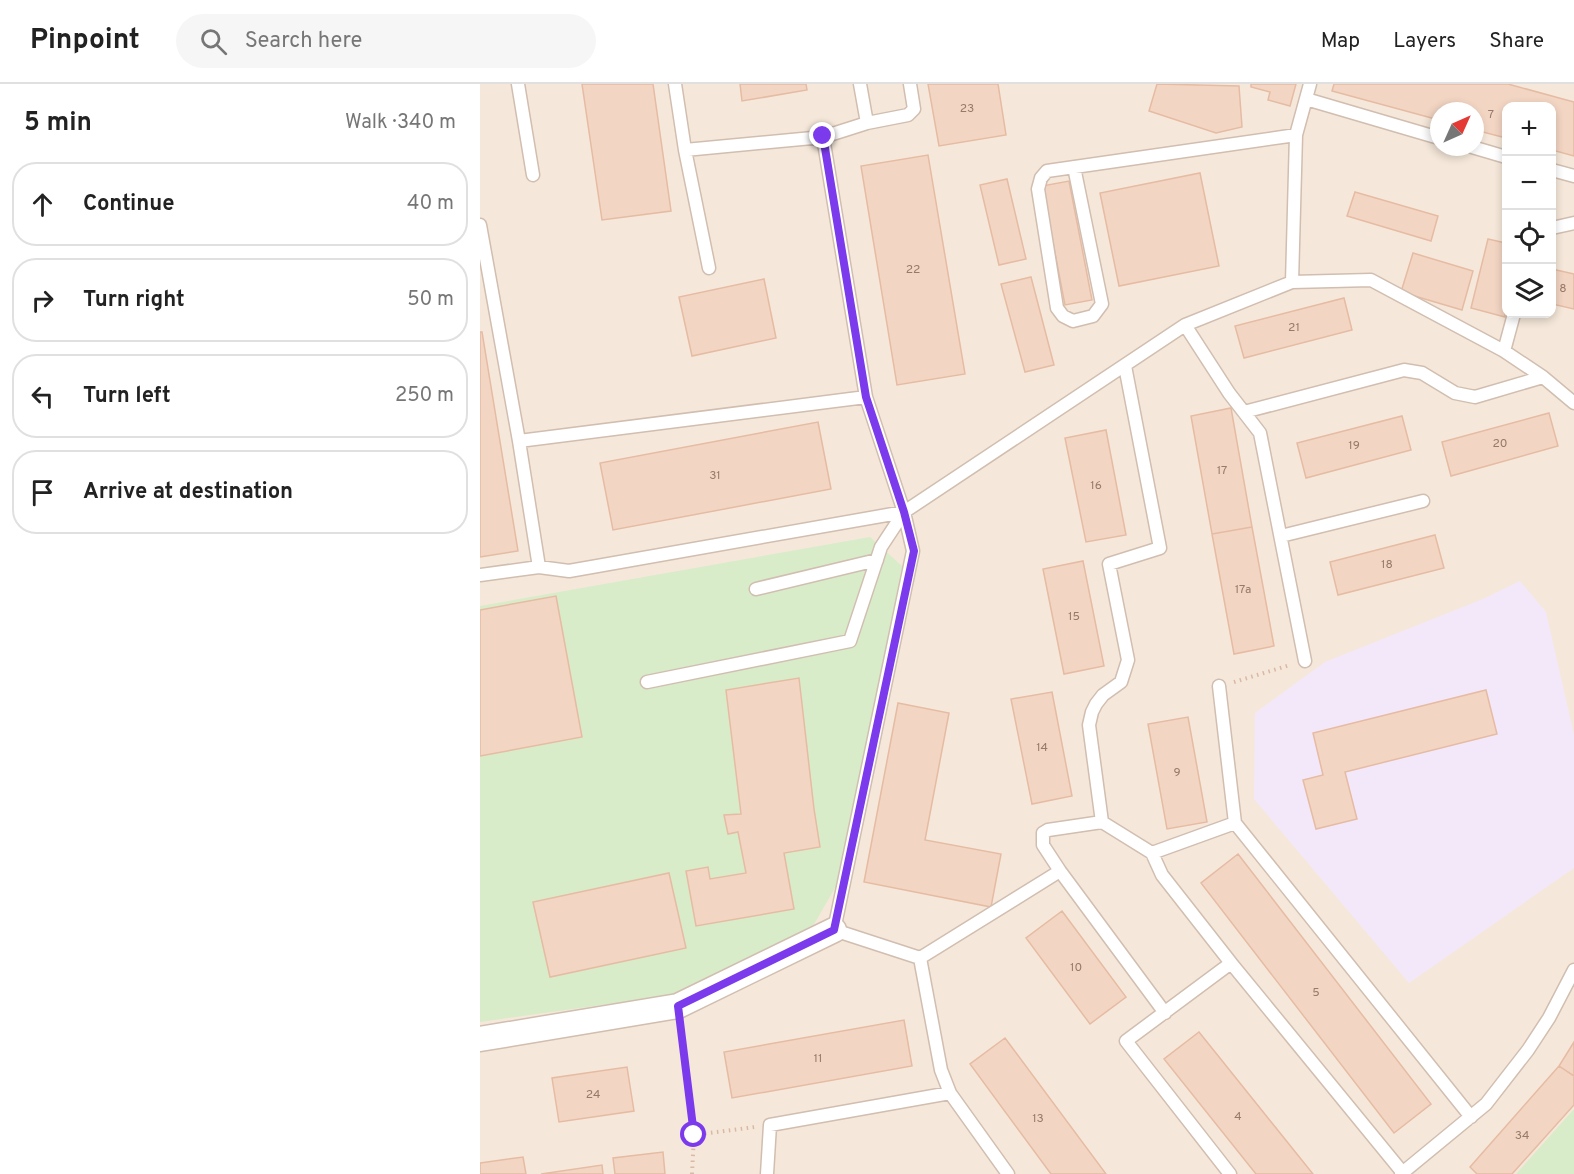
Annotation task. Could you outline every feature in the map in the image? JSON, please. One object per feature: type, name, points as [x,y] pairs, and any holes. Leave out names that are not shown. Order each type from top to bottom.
[{"type":"street","points":[[480,1039],[678,1006],[834,930]]},
{"type":"lane","points":[[518,84],[533,175]]},
{"type":"lane","points":[[675,84],[685,150],[709,268]]},
{"type":"lane","points":[[860,84],[867,123]]},
{"type":"lane","points":[[685,150],[823,136],[867,123],[908,116],[914,109],[910,84]]},
{"type":"lane","points":[[1292,282],[1296,135],[1310,84]]},
{"type":"lane","points":[[1306,99],[1430,135]]},
{"type":"lane","points":[[1074,167],[1102,304],[1093,316],[1073,321],[1063,316],[1056,308],[1038,189],[1041,178],[1047,171],[1074,167],[1296,135]]},
{"type":"lane","points":[[823,136],[866,397],[904,512],[914,551],[834,930],[920,958],[1060,871]]},
{"type":"lane","points":[[1484,151],[1503,156]]},
{"type":"lane","points":[[1556,171],[1574,176]]},
{"type":"lane","points":[[1556,227],[1574,224]]},
{"type":"lane","points":[[480,225],[539,567]]},
{"type":"lane","points":[[647,682],[850,641],[881,547],[904,512],[1185,325],[1292,282],[1371,280],[1504,351],[1543,377],[1574,403]]},
{"type":"lane","points":[[1504,351],[1513,318]]},
{"type":"lane","points":[[1185,325],[1229,393],[1260,433],[1305,661]]},
{"type":"lane","points":[[1102,822],[1089,725],[1092,712],[1102,695],[1121,682],[1128,660],[1109,564],[1160,548],[1125,366]]},
{"type":"lane","points":[[1244,412],[1404,370],[1422,373],[1455,393],[1474,397],[1543,377]]},
{"type":"lane","points":[[519,441],[866,397]]},
{"type":"lane","points":[[1281,536],[1423,501]]},
{"type":"lane","points":[[480,574],[539,567],[569,572],[904,512]]},
{"type":"lane","points":[[756,589],[877,560]]},
{"type":"lane","points":[[1219,686],[1235,824],[1471,1118]]},
{"type":"lane","points":[[1165,1013],[1060,871],[1043,845],[1043,833],[1054,828],[1102,822],[1152,853],[1162,876],[1402,1174],[1486,1104],[1528,1050],[1549,1018],[1574,970]]},
{"type":"lane","points":[[1152,853],[1235,824]]},
{"type":"lane","points":[[920,958],[941,1070],[950,1094],[1008,1174]]},
{"type":"lane","points":[[1230,1174],[1126,1041],[1232,963]]},
{"type":"lane","points":[[767,1174],[770,1125],[950,1094]]},
{"type":"path","points":[[1219,686],[1305,661]]},
{"type":"path","points":[[678,1006],[694,1135],[692,1174]]},
{"type":"path","points":[[694,1135],[770,1125]]},
{"type":"shaded area","points":[[480,84],[1574,84],[1574,1174],[480,1174]]},
{"type":"shaded area","points":[[1520,581],[1546,612],[1574,735],[1574,868],[1409,983],[1254,799],[1255,713],[1325,662],[1483,599]]},
{"type":"green space","points":[[870,537],[902,566],[843,874],[809,933],[695,992],[480,1022],[480,606]]},
{"type":"green space","points":[[1574,1109],[1574,1174],[1516,1174]]},
{"type":"building","points":[[582,84],[653,84],[671,211],[602,220]]},
{"type":"building","points":[[740,84],[806,84],[807,90],[742,101]]},
{"type":"building","points":[[928,84],[998,84],[1006,135],[939,146]]},
{"type":"building","points":[[1157,84],[1239,86],[1242,127],[1216,133],[1149,111]]},
{"type":"building","points":[[1251,84],[1296,84],[1290,106],[1268,100],[1270,92],[1251,87]]},
{"type":"building","points":[[1334,84],[1508,84],[1574,102],[1574,156],[1556,151],[1556,102],[1502,102],[1502,137],[1484,132],[1484,102],[1430,102],[1430,118],[1332,91]]},
{"type":"building","points":[[928,155],[965,374],[897,385],[861,166]]},
{"type":"building","points":[[1200,173],[1219,266],[1119,286],[1100,193]]},
{"type":"building","points":[[1007,179],[1026,259],[999,265],[980,185]]},
{"type":"building","points":[[1069,181],[1092,300],[1065,305],[1042,186]]},
{"type":"building","points":[[1355,192],[1438,216],[1431,241],[1347,216]]},
{"type":"building","points":[[1488,239],[1502,242],[1502,316],[1471,308]]},
{"type":"building","points":[[1413,253],[1473,271],[1462,310],[1401,292]]},
{"type":"building","points":[[1556,270],[1574,274],[1574,309],[1556,305]]},
{"type":"building","points":[[1031,277],[1054,365],[1025,372],[1001,284]]},
{"type":"building","points":[[764,279],[776,338],[692,356],[679,297]]},
{"type":"building","points":[[1344,298],[1352,330],[1244,358],[1235,326]]},
{"type":"building","points":[[480,332],[482,332],[518,551],[480,557]]},
{"type":"building","points":[[1231,408],[1252,527],[1212,534],[1191,416]]},
{"type":"building","points":[[1549,413],[1558,446],[1451,476],[1442,442]]},
{"type":"building","points":[[1402,416],[1411,450],[1306,478],[1297,443]]},
{"type":"building","points":[[818,422],[831,489],[613,530],[600,463]]},
{"type":"building","points":[[1106,430],[1126,535],[1086,542],[1065,438]]},
{"type":"building","points":[[1252,527],[1274,646],[1234,654],[1212,534]]},
{"type":"building","points":[[1435,535],[1444,568],[1338,595],[1330,562]]},
{"type":"building","points":[[1083,561],[1104,666],[1064,674],[1043,569]]},
{"type":"building","points":[[556,596],[582,737],[480,756],[480,610]]},
{"type":"building","points":[[799,678],[820,847],[784,853],[794,909],[696,926],[686,871],[708,867],[710,879],[746,873],[738,832],[728,834],[724,815],[741,814],[726,690]]},
{"type":"building","points":[[1486,690],[1497,734],[1345,772],[1357,819],[1316,829],[1303,780],[1323,775],[1313,733]]},
{"type":"building","points":[[1052,692],[1072,796],[1032,804],[1011,699]]},
{"type":"building","points":[[898,703],[949,713],[925,840],[1001,854],[991,907],[864,882]]},
{"type":"building","points":[[1188,717],[1207,822],[1167,829],[1148,724]]},
{"type":"building","points":[[1238,854],[1431,1104],[1394,1133],[1201,883]]},
{"type":"building","points":[[669,873],[686,948],[550,977],[533,902]]},
{"type":"building","points":[[1062,911],[1126,997],[1090,1024],[1026,938]]},
{"type":"building","points":[[904,1020],[912,1066],[732,1098],[724,1052]]},
{"type":"building","points":[[1199,1032],[1313,1174],[1256,1174],[1164,1059]]},
{"type":"building","points":[[1005,1038],[1106,1174],[1051,1174],[970,1064]]},
{"type":"building","points":[[1574,1042],[1574,1076],[1559,1066]]},
{"type":"building","points":[[1559,1066],[1574,1076],[1574,1105],[1512,1174],[1477,1174],[1470,1167]]},
{"type":"building","points":[[627,1067],[634,1111],[559,1122],[552,1078]]},
{"type":"building","points":[[663,1152],[665,1174],[615,1174],[613,1158]]},
{"type":"building","points":[[523,1157],[526,1174],[480,1174],[480,1163]]},
{"type":"building","points":[[602,1165],[603,1174],[541,1174]]},
{"type":"route","points":[[694,1135],[678,1006],[834,930],[914,551],[904,512],[866,397],[823,136]]}]
